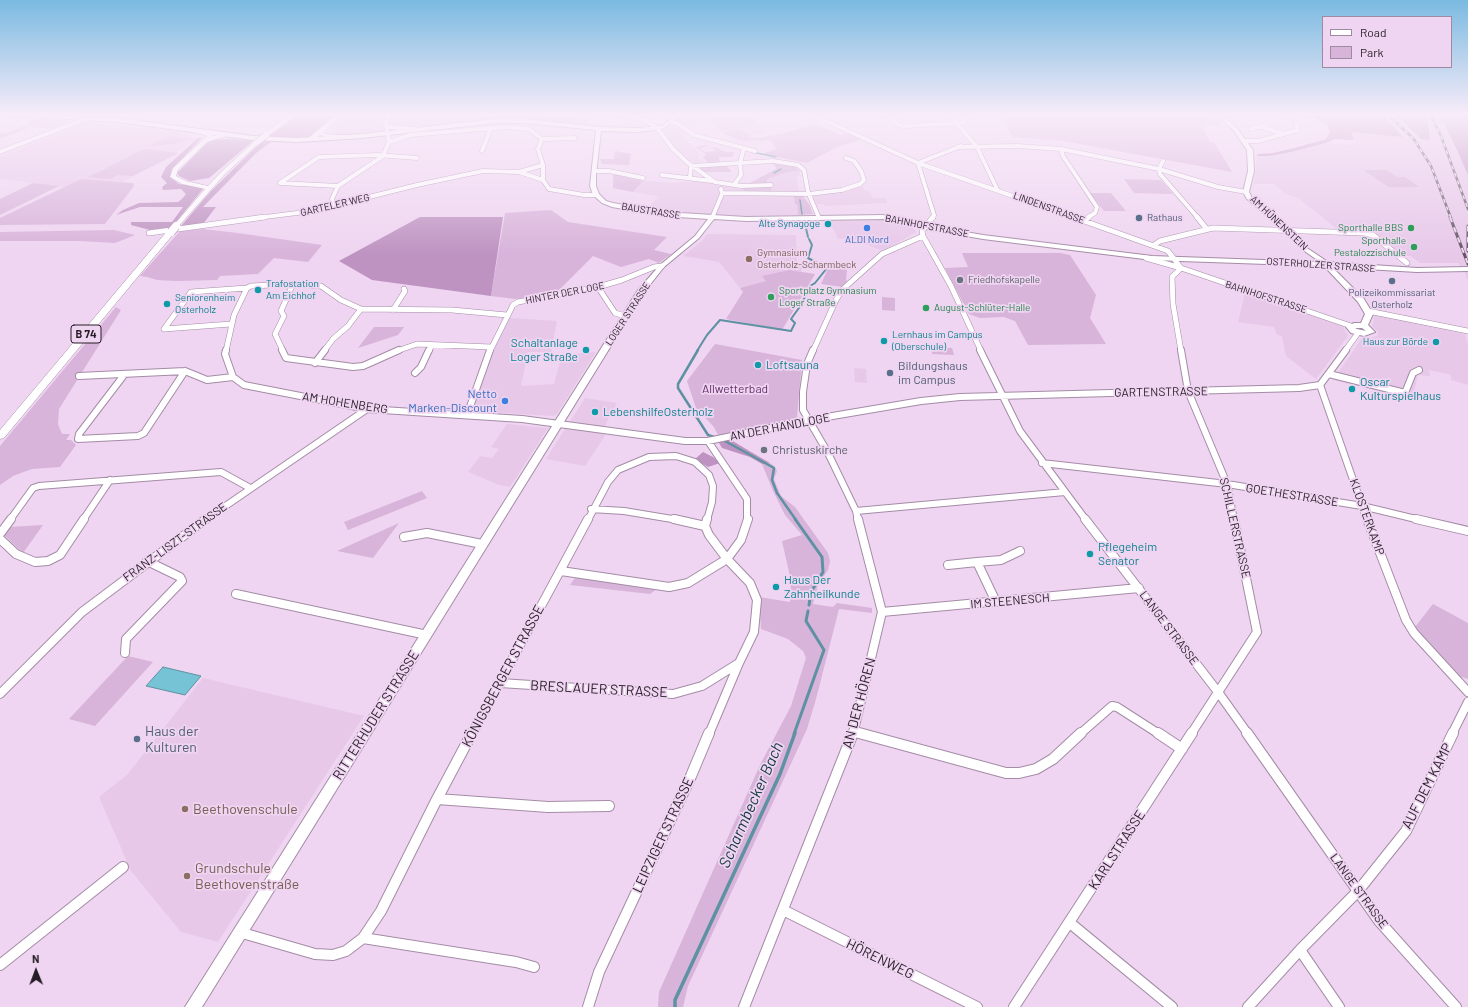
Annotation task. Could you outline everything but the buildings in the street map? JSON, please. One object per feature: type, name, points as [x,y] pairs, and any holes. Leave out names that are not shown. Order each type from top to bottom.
[{"type":"main road","points":[[183,161],[175,169],[173,177],[184,183],[204,186],[209,189]]},
{"type":"main road","name":"B 74","points":[[0,436],[174,229],[222,173],[236,161]]},
{"type":"main road","points":[[184,183],[206,180],[222,173]]},
{"type":"street","points":[[313,161],[285,178],[280,183],[338,186]]},
{"type":"street","points":[[335,206],[332,199],[338,186],[376,161]]},
{"type":"street","points":[[542,161],[543,180]]},
{"type":"street","points":[[595,161],[595,194]]},
{"type":"street","points":[[686,161],[717,182],[722,193],[712,218]]},
{"type":"street","points":[[722,193],[809,194],[842,190],[860,184],[864,180],[862,170],[854,161]]},
{"type":"street","name":"LINDENSTRASSE","points":[[914,161],[1154,245],[1168,251],[1175,259]]},
{"type":"street","points":[[923,161],[918,163],[934,215],[932,221],[922,231],[923,236]]},
{"type":"street","points":[[984,161],[998,190]]},
{"type":"street","points":[[1066,161],[1097,208],[1095,213],[1084,221]]},
{"type":"street","name":"AM HÜNENSTEIN","points":[[1115,161],[1159,170],[1246,192],[1250,198],[1286,229],[1305,249],[1321,258],[1368,311]]},
{"type":"street","points":[[1163,161],[1159,170],[1160,174],[1206,228]]},
{"type":"street","points":[[1246,192],[1252,161]]},
{"type":"street","points":[[692,166],[783,162],[802,167],[809,194],[819,218]]},
{"type":"street","points":[[734,185],[742,175],[740,163]]},
{"type":"street","name":"GARTELER WEG","points":[[149,233],[313,211],[417,185],[480,172],[519,172],[543,165]]},
{"type":"street","points":[[690,177],[692,166]]},
{"type":"street","points":[[594,171],[643,178]]},
{"type":"street","name":"GARTELER WEG","points":[[519,172],[543,180],[548,189],[584,195],[595,194]]},
{"type":"street","points":[[662,175],[690,177],[741,186],[771,185]]},
{"type":"street","name":"BAUSTRASSE","points":[[595,194],[604,202],[625,208],[664,214],[712,218]]},
{"type":"street","name":"BAHNHOFSTRASSE","points":[[712,218],[883,217],[926,227],[983,237],[1141,257],[1175,259]]},
{"type":"street","name":"LOGER STRASSE","points":[[559,423],[642,290],[662,266],[701,232],[712,218]]},
{"type":"street","points":[[1154,245],[1160,241],[1206,228],[1286,229],[1364,233],[1373,235],[1407,263]]},
{"type":"street","name":"AN DER HÖREN","points":[[744,1007],[854,732],[882,612],[856,511],[803,410],[803,392],[807,364],[843,289],[882,254],[923,236]]},
{"type":"street","name":"LANGE STRASSE","points":[[923,236],[951,286],[1001,395],[1020,431],[1042,463],[1218,692],[1379,921],[1456,1007]]},
{"type":"street","name":"BAHNHOFSTRASSE","points":[[1141,257],[1181,268],[1351,326],[1352,329],[1358,333]]},
{"type":"street","points":[[1175,259],[1181,268]]},
{"type":"street","name":"OSTERHOLZER STRASSE","points":[[1175,259],[1327,264],[1410,270],[1468,269]]},
{"type":"street","name":"HINTER DER LOGE","points":[[467,415],[491,347],[513,305],[518,302],[598,287],[622,280],[654,267],[662,266]]},
{"type":"street","name":"SCHILLERSTRASSE","points":[[1181,268],[1172,277],[1173,304],[1188,391],[1227,484],[1257,632],[1218,692]]},
{"type":"street","points":[[293,284],[281,311],[284,316],[275,334],[286,358],[353,367],[363,366],[406,347],[417,344],[491,347]]},
{"type":"street","points":[[231,324],[164,329],[191,292],[293,284],[321,286],[332,292],[341,300],[361,309],[452,310],[507,315]]},
{"type":"street","points":[[79,376],[185,371],[207,380],[233,377],[225,354],[231,324],[249,287]]},
{"type":"street","points":[[598,287],[615,313],[626,316]]},
{"type":"street","points":[[393,310],[405,291],[404,289]]},
{"type":"street","points":[[315,363],[333,339],[348,326],[361,309]]},
{"type":"street","points":[[1320,385],[1358,333],[1367,334],[1370,332],[1370,330],[1364,326],[1369,317],[1368,311],[1468,331]]},
{"type":"street","name":"BAHNHOFSTRASSE","points":[[1351,326],[1356,324],[1364,326]]},
{"type":"street","points":[[415,373],[421,367],[432,345]]},
{"type":"street","points":[[1329,374],[1393,392],[1405,393],[1413,373],[1418,370]]},
{"type":"street","points":[[124,375],[79,434],[78,440],[138,436],[144,434],[185,371]]},
{"type":"street","name":"AM HOHENBERG","points":[[233,377],[244,385],[367,409],[467,415],[559,423]]},
{"type":"street","name":"GARTENSTRASSE","points":[[1001,395],[1299,388],[1320,385]]},
{"type":"street","name":"KLOSTERKAMP","points":[[1320,385],[1362,506],[1406,620],[1414,633],[1468,692]]},
{"type":"street","name":"AN DER HANDLOGE","points":[[559,423],[685,441],[710,441],[809,420],[921,401],[1001,395]]},
{"type":"street","name":"FRANZ-LISZT-STRASSE","points":[[0,694],[82,612],[147,561],[250,488],[367,409]]},
{"type":"street","name":"RITTERHUDER STRASSE","points":[[193,1007],[559,423]]},
{"type":"street","points":[[561,571],[669,587],[688,583],[727,559],[741,540],[748,518],[747,499],[710,441]]},
{"type":"street","name":"KÖNIGSBERGER STRASSE","points":[[239,932],[315,954],[333,955],[346,951],[363,938],[381,910],[437,799],[561,571],[591,509],[608,482],[618,470],[638,459],[662,456],[676,456],[695,462],[709,475],[714,486],[712,502],[705,526]]},
{"type":"street","name":"GOETHESTRASSE","points":[[1042,463],[1227,484],[1362,506],[1468,531]]},
{"type":"street","points":[[0,534],[33,488],[39,486],[221,472],[250,488]]},
{"type":"street","points":[[0,539],[16,554],[35,562],[48,561],[60,555],[110,480]]},
{"type":"street","points":[[856,511],[1065,492]]},
{"type":"street","points":[[591,509],[624,511],[666,517],[705,526],[708,535],[750,584],[758,600],[754,632],[739,663]]},
{"type":"street","points":[[404,537],[427,534],[482,544]]},
{"type":"street","points":[[948,565],[1001,560],[1020,551]]},
{"type":"street","points":[[125,653],[126,639],[182,581],[180,577],[147,561]]},
{"type":"street","points":[[977,562],[996,602]]},
{"type":"street","name":"IM STEENESCH","points":[[882,612],[1139,588]]},
{"type":"street","points":[[236,594],[427,635]]},
{"type":"street","name":"BRESLAUER STRASSE","points":[[500,683],[556,688],[673,694],[702,686],[739,663]]},
{"type":"street","name":"LEIPZIGER STRASSE","points":[[588,1007],[599,972],[691,776],[739,663]]},
{"type":"street","name":"KARLSTRASSE","points":[[1014,1007],[1070,923],[1218,692]]},
{"type":"street","name":"AUF DEM KAMP","points":[[1248,1007],[1300,950],[1358,891],[1406,831],[1468,702]]},
{"type":"street","points":[[854,732],[1006,773],[1019,773],[1036,769],[1054,759],[1112,706],[1117,707],[1182,749]]},
{"type":"street","points":[[437,799],[548,807],[609,806]]},
{"type":"street","points":[[0,965],[123,867]]},
{"type":"street","name":"HÖRENWEG","points":[[783,910],[977,1007]]},
{"type":"street","points":[[1070,923],[1172,1007]]},
{"type":"street","points":[[363,938],[516,962],[534,967]]},
{"type":"street","points":[[1300,950],[1339,1007]]},
{"type":"shaded area","points":[[0,161],[160,161],[123,182],[81,179],[64,187],[0,179]]},
{"type":"shaded area","points":[[173,161],[180,161],[172,169],[170,177],[179,184],[202,187],[203,189],[171,228],[150,230],[131,225],[131,222],[172,222],[183,207],[140,207],[116,215],[139,203],[178,202],[182,199],[186,194],[181,189],[163,190],[162,187],[167,183],[161,177],[166,167]]},
{"type":"shaded area","points":[[189,161],[229,161],[209,178],[190,181],[179,176],[177,173]]},
{"type":"shaded area","points":[[242,161],[248,161],[203,207],[216,207],[203,224],[181,226],[211,191]]},
{"type":"shaded area","points":[[688,161],[702,161],[707,165],[693,166]]},
{"type":"shaded area","points":[[1256,161],[1461,161],[1468,175],[1468,282],[1465,273],[1458,263],[1420,263],[1411,256],[1400,256],[1373,233],[1338,230],[1298,198],[1285,194],[1274,184],[1254,184]]},
{"type":"shaded area","points":[[1462,161],[1468,161],[1468,175]]},
{"type":"shaded area","points":[[800,171],[800,175],[797,176],[799,192],[802,195],[797,204],[798,215],[750,218],[669,213],[647,209],[658,197],[633,192],[643,181],[675,183],[698,181],[767,184],[767,179],[788,172]]},
{"type":"shaded area","points":[[862,186],[866,191],[869,191],[873,198],[886,198],[887,203],[826,206],[824,204],[816,204],[812,194],[843,191]]},
{"type":"shaded area","points":[[420,217],[503,217],[491,296],[372,280],[339,261]]},
{"type":"shaded area","points":[[881,219],[913,228],[916,232],[883,251],[850,238],[838,239],[829,221]]},
{"type":"shaded area","name":"Gymnasium Osterholz-Scharmbeck","points":[[707,234],[796,235],[797,263],[804,264],[801,272],[789,270],[763,276],[766,281],[740,288],[719,262],[683,256],[702,241]]},
{"type":"shaded area","points":[[1245,293],[1343,326],[1348,336],[1316,379],[1286,356],[1282,336],[1277,335],[1274,327],[1238,322]]},
{"type":"shaded area","points":[[1379,313],[1465,334],[1468,345],[1468,385],[1451,380],[1451,375],[1429,370],[1430,376],[1418,375],[1412,400],[1333,380],[1362,338],[1375,337],[1378,335],[1378,332],[1372,326],[1375,315]]},
{"type":"shaded area","points":[[509,318],[557,321],[551,352],[528,352],[521,386],[554,384],[561,359],[569,354],[596,352],[557,414],[553,416],[471,411],[494,346]]},
{"type":"shaded area","points":[[854,368],[866,369],[867,383],[855,382]]},
{"type":"shaded area","points":[[585,398],[617,403],[606,424],[605,436],[585,466],[546,459]]},
{"type":"shaded area","points":[[507,424],[548,428],[510,487],[499,485],[468,472],[480,456],[492,458],[499,449],[491,447]]},
{"type":"shaded area","points":[[731,440],[770,463],[762,464],[750,457],[722,448],[719,443],[721,441]]},
{"type":"shaded area","points":[[703,452],[713,457],[720,463],[708,467],[695,459]]},
{"type":"shaded area","name":"Beethovenschule","points":[[203,678],[364,716],[218,942],[181,932],[131,871],[99,797],[127,775]]},
{"type":"green space","points":[[121,161],[163,161],[133,176],[118,175],[110,179],[87,177],[96,173],[110,174],[97,173]]},
{"type":"green space","points":[[601,161],[630,161],[629,165],[602,164]]},
{"type":"green space","points":[[707,161],[720,161],[720,163],[709,163]]},
{"type":"green space","points":[[797,161],[811,161],[807,163]]},
{"type":"green space","points":[[1172,161],[1225,161],[1232,172]]},
{"type":"green space","points":[[773,162],[794,166],[800,171],[788,172],[767,179],[767,184],[775,194],[751,194],[744,191],[743,189],[748,184],[776,169],[775,165],[769,163]]},
{"type":"green space","points":[[726,165],[732,172],[703,172],[699,168]]},
{"type":"green space","points":[[1363,170],[1386,170],[1398,177],[1405,177],[1419,187],[1389,187]]},
{"type":"green space","points":[[613,174],[643,181],[633,192],[613,188]]},
{"type":"green space","points":[[81,179],[133,183],[134,186],[105,224],[0,225],[0,218]]},
{"type":"green space","points":[[1124,179],[1161,180],[1173,194],[1134,193]]},
{"type":"green space","points":[[33,183],[59,186],[0,215],[0,199]]},
{"type":"green space","points":[[1090,193],[1111,193],[1126,211],[1104,211]]},
{"type":"green space","points":[[794,195],[802,195],[809,204],[813,214],[798,215]]},
{"type":"green space","points":[[551,210],[568,222],[667,237],[654,250],[671,254],[659,263],[649,259],[621,267],[593,256],[556,293],[515,299],[491,296],[505,213]]},
{"type":"green space","points":[[203,229],[322,245],[308,262],[274,258],[258,274],[220,276],[217,280],[177,281],[157,280],[140,276],[180,231]]},
{"type":"green space","points":[[114,230],[135,235],[115,243],[80,241],[0,241],[0,232]]},
{"type":"green space","points":[[962,253],[1060,253],[1070,255],[1096,295],[1090,318],[1106,344],[1028,345],[1015,321],[1004,317],[980,318],[969,314],[945,268],[968,267]]},
{"type":"green space","points":[[830,264],[847,270],[847,281],[843,287],[821,284]]},
{"type":"green space","name":"Sportplatz Gymnasium Loger Straße","points":[[789,270],[815,274],[782,330],[726,319],[743,292],[740,288],[766,281],[762,276]]},
{"type":"green space","points":[[882,297],[895,298],[895,311],[882,310]]},
{"type":"green space","points":[[116,307],[121,310],[59,409],[58,424],[62,434],[70,434],[66,440],[71,440],[76,445],[60,467],[32,469],[13,476],[0,485],[0,446]]},
{"type":"green space","points":[[374,327],[404,327],[398,335],[358,348]]},
{"type":"green space","name":"Allwetterbad","points":[[715,344],[802,360],[797,417],[792,421],[718,435],[714,427],[696,408],[687,381]]},
{"type":"green space","points":[[931,347],[952,348],[954,355],[932,354]]},
{"type":"green space","points":[[770,463],[777,471],[774,479],[781,496],[795,507],[828,553],[830,561],[828,570],[818,585],[813,604],[833,607],[837,603],[872,608],[872,613],[839,609],[807,729],[688,986],[683,1007],[658,1007],[659,992],[760,765],[791,706],[806,658],[803,651],[788,639],[761,629],[759,597],[790,602],[791,581],[782,541],[802,535],[785,515],[773,491],[762,464]]},
{"type":"green space","points":[[422,491],[427,498],[348,530],[344,522]]},
{"type":"green space","points":[[399,523],[373,558],[337,551]]},
{"type":"green space","points":[[43,525],[23,553],[4,535],[9,527]]},
{"type":"green space","points":[[581,576],[661,586],[650,594],[570,585],[575,578]]},
{"type":"green space","points":[[1433,604],[1468,623],[1468,679],[1459,676],[1415,627]]},
{"type":"green space","points":[[128,656],[153,662],[95,726],[69,719]]},
{"type":"water","points":[[163,667],[201,676],[185,695],[146,686]]},
{"type":"waterway","name":"Scharmbecker Bach","points":[[774,173],[781,169]]},
{"type":"waterway","name":"Scharmbecker Bach","points":[[800,200],[802,214]]},
{"type":"waterway","name":"Scharmbecker Bach","points":[[805,224],[808,237]]},
{"type":"waterway","name":"Scharmbecker Bach","points":[[697,351],[707,335],[720,320],[791,331],[795,323],[791,319],[801,305],[810,286],[815,283],[827,268],[808,258],[812,245],[809,239]]},
{"type":"waterway","name":"Scharmbecker Bach","points":[[698,350],[678,384],[678,388],[708,435],[714,437]]},
{"type":"waterway","name":"Scharmbecker Bach","points":[[723,440],[774,468],[772,480],[777,493],[796,520]]},
{"type":"waterway","name":"Scharmbecker Bach","points":[[795,519],[822,557],[823,572],[811,592],[809,605]]},
{"type":"waterway","name":"Scharmbecker Bach","points":[[794,734],[824,650],[806,621],[808,611]]},
{"type":"waterway","name":"Scharmbecker Bach","points":[[675,1007],[675,1000],[780,774],[795,733]]},
{"type":"railway","points":[[1428,161],[1451,218]]},
{"type":"railway","points":[[1450,161],[1468,209]]},
{"type":"railway","points":[[1450,217],[1468,264]]},
{"type":"railway","points":[[1468,226],[1468,251]]},
{"type":"place","name":"Rathaus","points":[[1139,218]]},
{"type":"place","name":"Alte Synagoge","points":[[828,224]]},
{"type":"place","name":"ALDI Nord","points":[[867,228]]},
{"type":"place","name":"Sporthalle BBS","points":[[1411,228]]},
{"type":"place","name":"Sporthalle Pestalozzischule","points":[[1414,247]]},
{"type":"place","name":"Gymnasium Osterholz-Scharmbeck","points":[[749,259]]},
{"type":"place","name":"Friedhofskapelle","points":[[960,280]]},
{"type":"place","name":"Polizeikommissariat Osterholz","points":[[1392,281]]},
{"type":"place","name":"Trafostation Am Eichhof","points":[[258,290]]},
{"type":"place","name":"Sportplatz Gymnasium Loger Straße","points":[[771,297]]},
{"type":"place","name":"Seniorenheim Osterholz","points":[[167,304]]},
{"type":"place","name":"August-Schlüter-Halle","points":[[926,308]]},
{"type":"place","name":"Lernhaus im Campus (Oberschule)","points":[[884,341]]},
{"type":"place","name":"Haus zur Börde","points":[[1436,342]]},
{"type":"place","name":"Schaltanlage Loger Straße","points":[[586,350]]},
{"type":"place","name":"Loftsauna","points":[[758,365]]},
{"type":"place","name":"Bildungshaus im Campus","points":[[890,373]]},
{"type":"place","name":"Oscar Kulturspielhaus","points":[[1352,389]]},
{"type":"place","name":"Netto Marken-Discount","points":[[505,401]]},
{"type":"place","name":"LebenshilfeOsterholz","points":[[595,412]]},
{"type":"place","name":"Christuskirche","points":[[764,450]]},
{"type":"place","name":"Pflegeheim Senator","points":[[1090,554]]},
{"type":"place","name":"Haus Der Zahnheilkunde","points":[[776,587]]},
{"type":"place","name":"Haus der Kulturen","points":[[137,739]]},
{"type":"place","name":"Beethovenschule","points":[[185,809]]},
{"type":"place","name":"Grundschule Beethovenstraße","points":[[187,876]]}]
